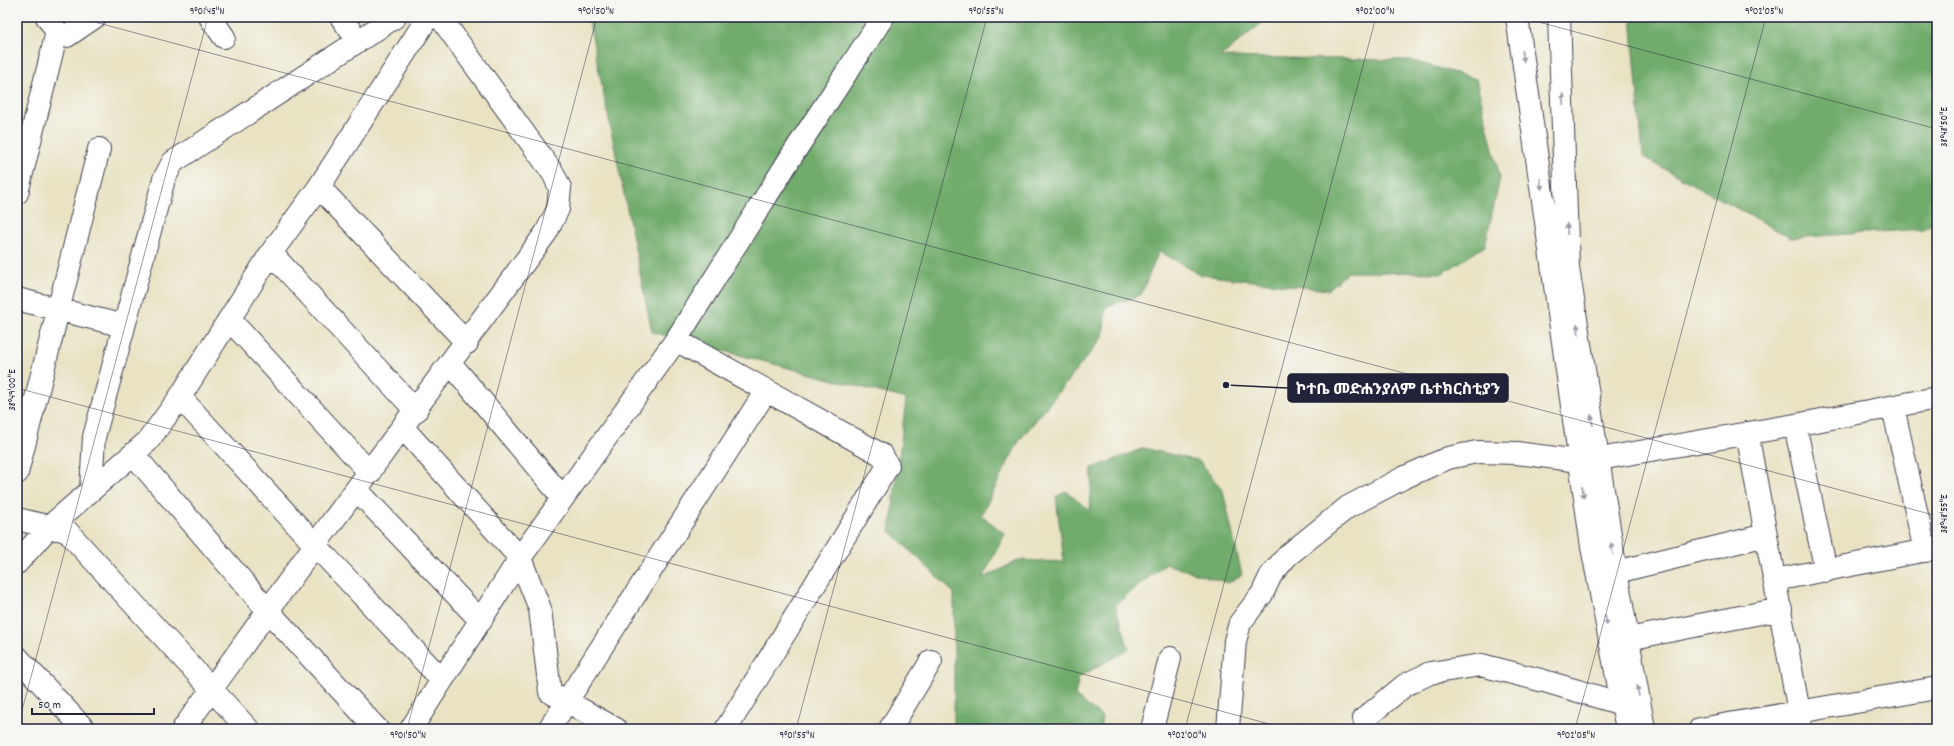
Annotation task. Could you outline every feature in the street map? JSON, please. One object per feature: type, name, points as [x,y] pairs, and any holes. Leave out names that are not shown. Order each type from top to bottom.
[{"type":"street","points":[[17,193],[52,24],[68,36],[95,17]]},
{"type":"street","points":[[210,17],[224,37]]},
{"type":"street","points":[[341,17],[358,41]]},
{"type":"street","points":[[91,490],[94,437],[164,179],[173,162],[395,17]]},
{"type":"street","points":[[17,563],[48,527],[148,441],[180,397],[271,253],[319,187],[428,17]]},
{"type":"street","points":[[183,729],[269,612],[315,545],[467,343],[546,233],[558,209],[560,188],[553,173],[440,17]]},
{"type":"street","points":[[411,729],[481,622],[520,558],[562,497],[676,340],[790,157],[882,17]]},
{"type":"street","points":[[1517,17],[1561,270],[1589,460],[1616,572],[1644,729]]},
{"type":"street","points":[[1559,17],[1561,270]]},
{"type":"street","points":[[17,473],[99,149]]},
{"type":"street","points":[[319,187],[467,343]]},
{"type":"street","points":[[271,253],[416,410]]},
{"type":"street","points":[[17,299],[124,326]]},
{"type":"street","points":[[230,320],[370,473]]},
{"type":"street","points":[[676,340],[882,455],[888,466],[726,729]]},
{"type":"street","points":[[451,364],[562,497]]},
{"type":"street","points":[[549,729],[766,391]]},
{"type":"street","points":[[180,397],[315,545],[442,680]]},
{"type":"street","points":[[1228,729],[1235,641],[1240,624],[1262,594],[1271,575],[1286,556],[1348,507],[1403,478],[1448,458],[1477,452],[1517,453],[1589,460],[1795,425],[1937,398]]},
{"type":"street","points":[[1774,580],[1931,550],[1894,407]]},
{"type":"street","points":[[1795,425],[1826,571]]},
{"type":"street","points":[[403,428],[520,558],[540,609],[550,692],[616,729]]},
{"type":"street","points":[[1747,433],[1774,580],[1781,609],[1800,720]]},
{"type":"street","points":[[133,454],[269,612],[377,729]]},
{"type":"street","points":[[1589,460],[1592,547],[1627,729]]},
{"type":"street","points":[[357,490],[481,622]]},
{"type":"street","points":[[17,519],[67,531],[248,729]]},
{"type":"street","points":[[1616,572],[1766,535]]},
{"type":"street","points":[[1628,638],[1781,609]]},
{"type":"street","points":[[17,657],[84,729]]},
{"type":"street","points":[[1152,729],[1170,658]]},
{"type":"street","points":[[890,729],[931,662]]},
{"type":"street","points":[[1364,719],[1405,685],[1430,673],[1481,665],[1530,677],[1622,704]]},
{"type":"street","points":[[1700,729],[1800,720],[1937,688]]},
{"type":"green space","points":[[588,17],[1269,17],[1220,57],[1410,60],[1476,79],[1500,178],[1485,246],[1443,273],[1348,272],[1328,290],[1201,275],[1159,251],[1141,295],[1106,307],[1103,337],[1019,441],[981,515],[1005,534],[982,579],[1019,560],[1064,562],[1056,497],[1066,491],[1090,511],[1092,468],[1144,448],[1199,461],[1223,491],[1242,575],[1228,583],[1165,564],[1115,605],[1129,649],[1079,677],[1075,696],[1102,717],[1100,729],[954,729],[954,593],[890,531],[906,399],[652,332]]},
{"type":"green space","points":[[1631,17],[1937,17],[1937,221],[1923,229],[1791,238],[1643,157]]},
{"type":"place","name":"ኮተቤ መድሐንያለም ቤተክርስቲያን","points":[[1226,385]]}]
